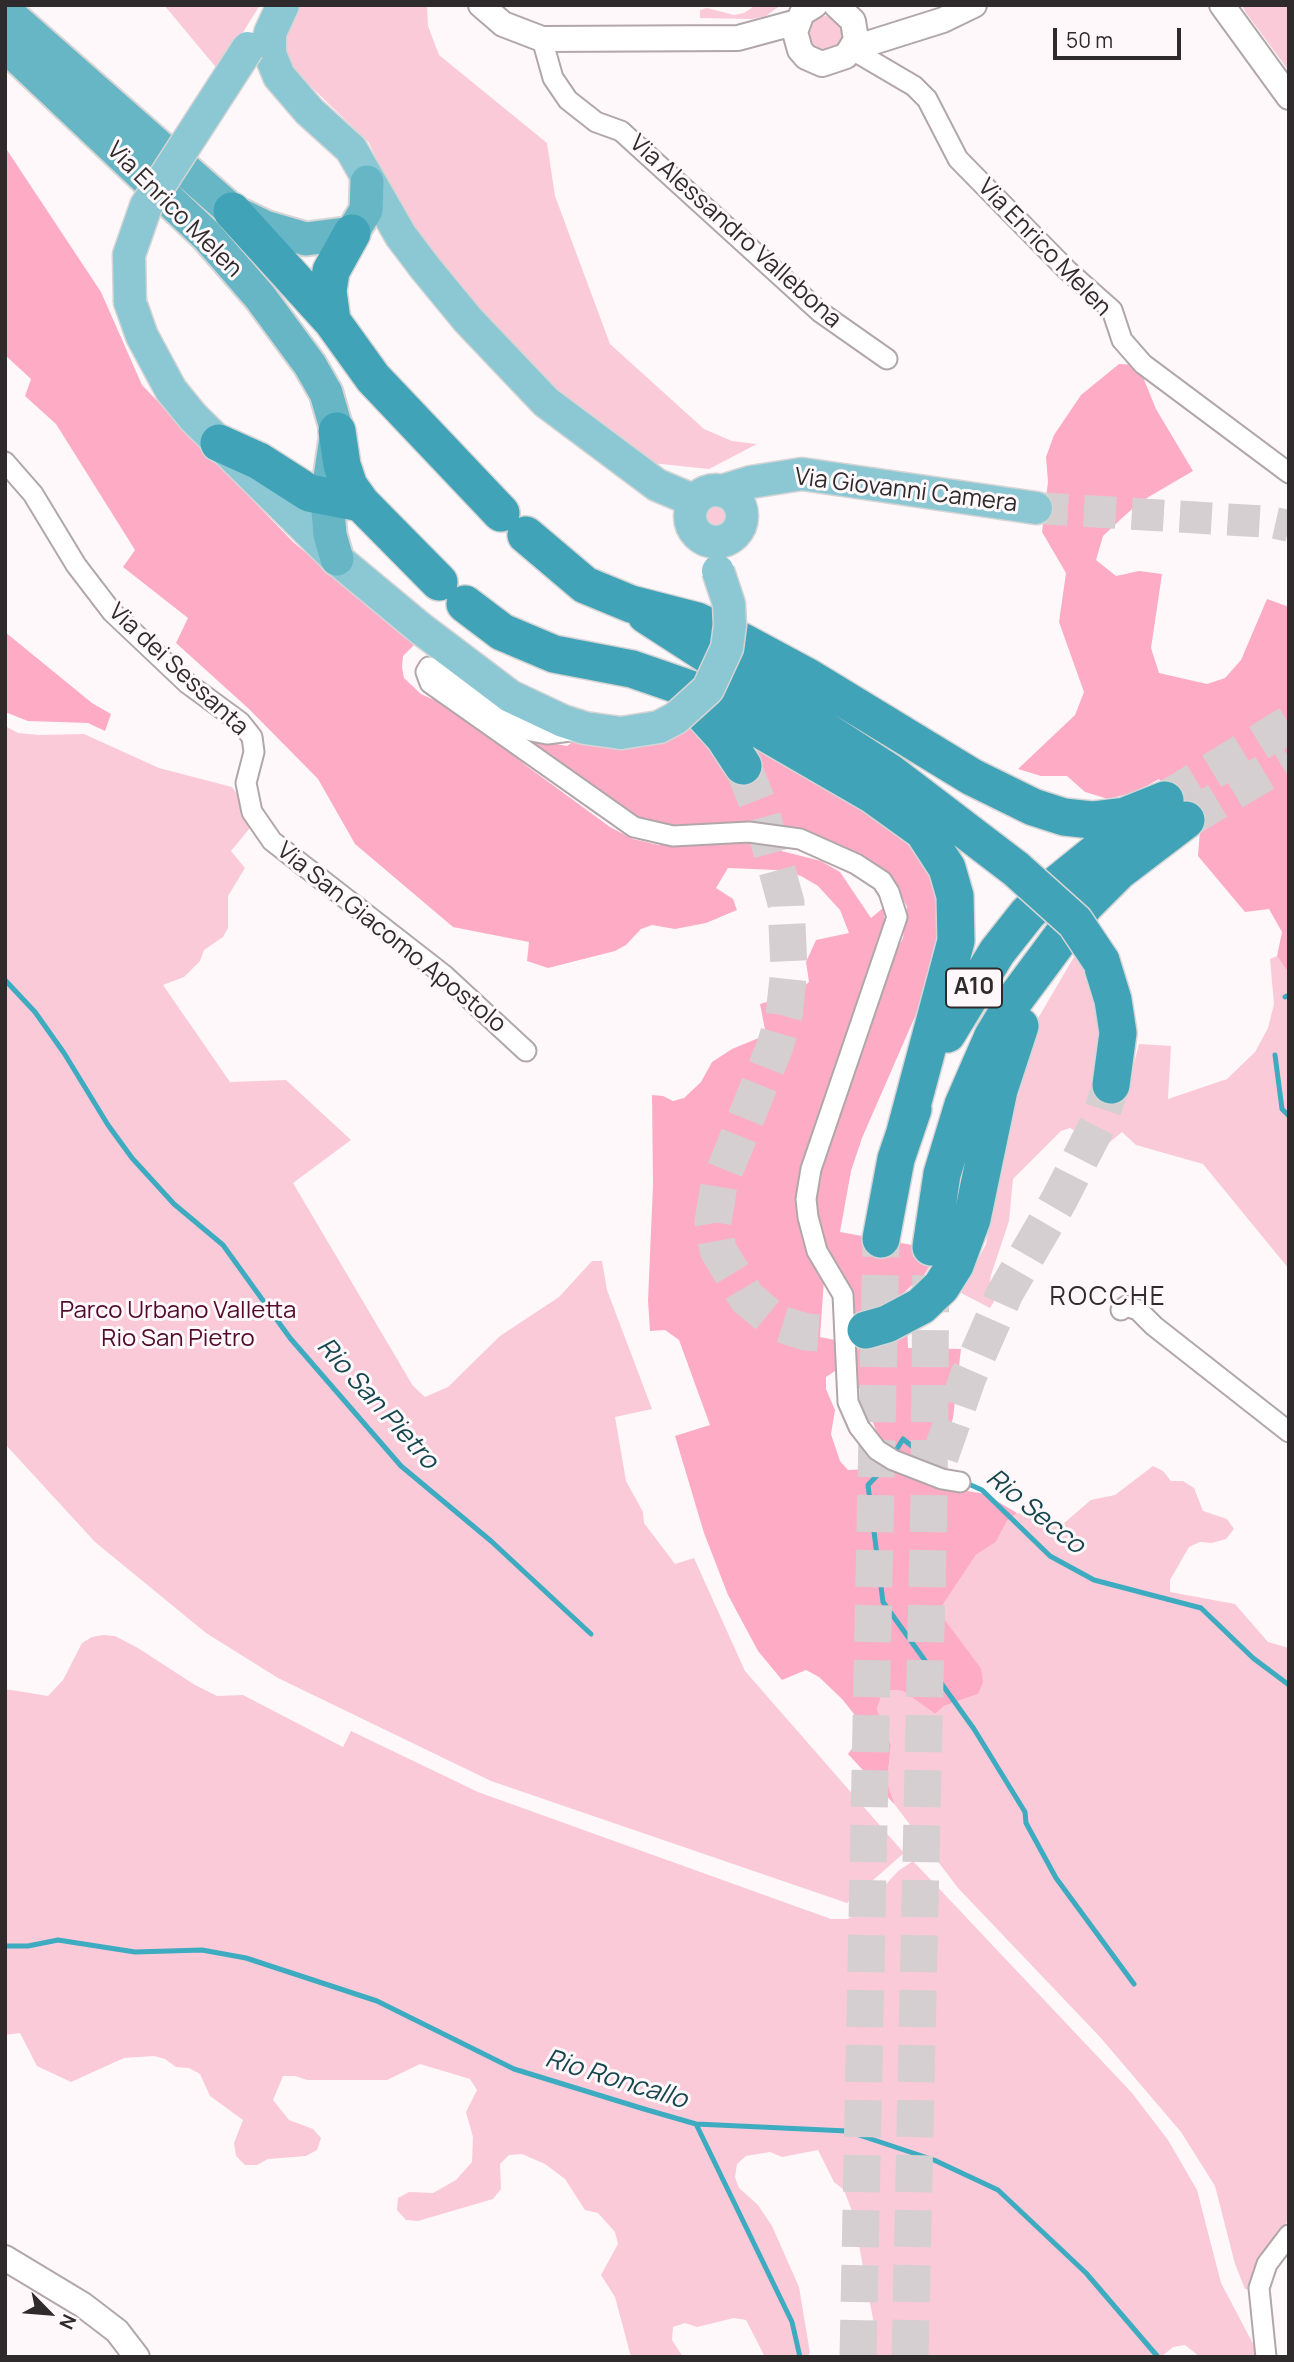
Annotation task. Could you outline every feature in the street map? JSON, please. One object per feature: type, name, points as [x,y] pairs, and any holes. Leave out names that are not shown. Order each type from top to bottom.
[{"type":"highway","name":"Via Enrico Melen","points":[[5,11],[232,211],[290,236],[319,239],[352,233]]},
{"type":"highway","name":"Via Enrico Melen","points":[[5,45],[207,236],[260,297],[318,378],[337,431]]},
{"type":"highway","points":[[332,320],[328,291],[331,271],[366,210],[367,182]]},
{"type":"highway","points":[[232,211],[332,320],[373,378],[513,524],[584,585],[631,604],[697,621],[743,642],[808,677],[972,777],[1033,807],[1064,817],[1092,820],[1176,810]]},
{"type":"highway","points":[[337,431],[342,465],[349,486],[330,535],[337,559]]},
{"type":"highway","points":[[219,443],[259,461],[309,493],[344,500],[452,593],[502,632],[554,653],[632,669],[690,689],[884,802],[923,831],[947,868],[955,896],[956,941],[905,1132]]},
{"type":"highway","points":[[631,604],[685,643],[889,772],[1016,869],[1075,922],[1101,961],[1113,1000],[1118,1033],[1111,1085]]},
{"type":"highway","points":[[664,678],[713,723],[743,766]]},
{"type":"highway","name":"A10","points":[[931,1247],[942,1174],[975,1073],[1016,998],[1058,938],[1176,810]]},
{"type":"highway","name":"A10","points":[[881,1239],[889,1188],[905,1132],[946,1036],[1005,942],[1057,884],[1112,836],[1176,810]]},
{"type":"highway","points":[[866,1330],[887,1324],[921,1306],[941,1287],[955,1265],[972,1219],[999,1090],[1012,1044],[1058,938]]},
{"type":"main road","points":[[279,12],[248,48],[146,205],[129,255],[131,302],[155,366],[193,417],[337,559],[419,628],[510,696],[544,713],[585,728],[621,733],[659,727],[676,718],[700,698],[719,670],[730,625],[729,604],[720,557],[694,530],[690,513],[719,499]]},
{"type":"main road","points":[[279,12],[270,33],[270,47],[279,76],[309,111],[351,149],[367,182],[426,269],[468,320],[547,402],[656,485],[719,499],[741,522],[720,557]]},
{"type":"main road","name":"Via Giovanni Camera","points":[[719,499],[776,476],[803,474],[1036,508]]},
{"type":"street","points":[[481,5],[503,24],[542,39],[738,38],[800,50],[813,62],[822,64],[839,61],[852,49],[943,20],[974,5]]},
{"type":"street","points":[[1222,5],[1289,97]]},
{"type":"street","points":[[844,13],[902,31]]},
{"type":"street","points":[[844,13],[856,40],[852,49]]},
{"type":"street","points":[[738,38],[806,14]]},
{"type":"street","points":[[800,50],[795,32],[806,14]]},
{"type":"street","name":"Via Alessandro Vallebona","points":[[542,39],[553,78],[568,100],[596,122],[621,131],[820,313],[887,359]]},
{"type":"street","name":"Via Enrico Melen","points":[[852,49],[914,86],[927,99],[958,159],[1067,270],[1112,310],[1122,340],[1143,364],[1289,473]]},
{"type":"street","name":"Via dei Sessanta","points":[[5,462],[33,494],[76,565],[112,612],[187,682],[240,722],[252,737],[254,752],[246,783]]},
{"type":"street","points":[[585,728],[562,734],[530,731],[441,669],[429,667],[426,673],[430,683],[634,827],[673,836],[748,832],[800,839],[856,864],[882,881],[889,892],[897,917],[811,1169],[806,1199],[808,1217],[817,1251],[843,1295],[848,1402],[859,1427],[877,1450],[893,1460],[942,1479],[960,1482]]},
{"type":"street","name":"Via San Giacomo Apostolo","points":[[246,783],[251,812],[272,841],[444,975],[526,1051]]},
{"type":"street","points":[[1121,1310],[1126,1306],[1138,1310],[1154,1326],[1289,1432]]},
{"type":"street","points":[[1266,2357],[1259,2288],[1267,2264],[1289,2235]]},
{"type":"street","points":[[5,2258],[83,2305],[117,2331],[137,2357]]},
{"type":"green space","points":[[164,5],[260,5],[219,71]]},
{"type":"green space","points":[[296,5],[427,5],[428,26],[439,55],[547,143],[555,196],[610,344],[704,429],[732,441],[757,444],[709,469],[651,463],[538,376],[418,248],[369,143],[295,71],[286,53],[283,35]]},
{"type":"green space","points":[[756,5],[781,5],[766,16],[752,19],[700,18],[700,10],[707,8],[734,15],[744,13]]},
{"type":"green space","points":[[1242,5],[1289,5],[1289,71],[1246,13]]},
{"type":"green space","points":[[825,16],[838,21],[843,34],[838,47],[825,52],[812,47],[807,34],[812,21]]},
{"type":"green space","points":[[716,504],[725,508],[729,517],[725,526],[716,530],[707,526],[703,517],[707,508]]},
{"type":"green space","name":"Parco Urbano Valletta Rio San Pietro","points":[[5,726],[18,733],[84,734],[159,768],[232,787],[241,799],[254,823],[231,851],[245,868],[228,896],[228,928],[223,937],[204,950],[200,961],[184,977],[163,985],[230,1082],[286,1080],[351,1140],[293,1183],[413,1386],[425,1397],[448,1387],[500,1336],[559,1297],[592,1261],[602,1261],[607,1290],[652,1409],[615,1417],[626,1481],[643,1512],[644,1523],[675,1564],[694,1558],[745,1671],[904,1853],[847,1903],[491,1781],[278,1678],[206,1633],[95,1542],[5,1444]]},
{"type":"green space","points":[[1081,945],[1129,1083],[1139,1044],[1171,1046],[1168,1099],[1227,1079],[1255,1052],[1268,1028],[1274,1004],[1270,959],[1277,956],[1289,974],[1289,1269],[1203,1164],[1136,1145],[1122,1132],[1104,1147],[1070,1128],[1061,1131],[1013,1179],[1009,1221],[991,1275],[989,1287],[995,1300],[990,1308],[961,1293],[986,1244],[1009,1106],[1037,1020]]},
{"type":"green space","points":[[1153,1466],[1163,1471],[1171,1481],[1183,1481],[1194,1488],[1203,1511],[1227,1519],[1234,1529],[1226,1539],[1212,1543],[1200,1542],[1189,1547],[1170,1580],[1170,1592],[1235,1604],[1268,1642],[1289,1648],[1289,2217],[1252,2290],[1245,2289],[1235,2264],[1215,2186],[1181,2132],[1100,2037],[958,1888],[895,1805],[887,1782],[891,1745],[877,1709],[881,1697],[891,1690],[903,1691],[935,1714],[944,1706],[978,1694],[981,1668],[943,1619],[942,1606],[976,1555],[996,1542],[1007,1521],[1017,1513],[1064,1523],[1091,1500],[1115,1495]]},
{"type":"green space","points":[[103,1635],[115,1636],[138,1648],[217,1696],[243,1695],[343,1747],[351,1731],[478,1792],[831,1919],[847,1919],[861,1912],[898,1871],[913,1861],[1132,2093],[1168,2140],[1197,2190],[1221,2283],[1260,2357],[1200,2357],[1185,2345],[1173,2347],[1161,2357],[841,2357],[842,2350],[865,2346],[875,2337],[874,2324],[853,2214],[844,2190],[834,2182],[818,2150],[782,2157],[770,2152],[746,2156],[737,2164],[735,2177],[739,2188],[758,2205],[772,2226],[799,2287],[810,2353],[807,2357],[765,2357],[746,2320],[734,2318],[697,2327],[685,2323],[673,2327],[672,2340],[683,2357],[631,2357],[615,2297],[601,2275],[618,2244],[615,2232],[598,2213],[585,2210],[565,2179],[545,2164],[522,2154],[509,2155],[500,2164],[501,2189],[493,2199],[418,2221],[406,2220],[397,2210],[398,2198],[409,2192],[433,2193],[456,2180],[472,2162],[473,2137],[466,2112],[477,2090],[470,2079],[420,2064],[387,2080],[307,2080],[283,2076],[273,2100],[289,2120],[313,2129],[321,2138],[317,2150],[306,2156],[268,2159],[257,2165],[245,2165],[236,2156],[234,2143],[243,2120],[210,2096],[200,2074],[189,2068],[176,2067],[165,2059],[154,2056],[124,2058],[71,2082],[37,2066],[20,2033],[5,2035],[5,1689],[48,1696],[63,1680],[82,1643]]},
{"type":"shaded area","points":[[5,147],[101,292],[142,385],[293,542],[416,643],[403,656],[402,667],[404,678],[421,694],[485,723],[524,764],[610,827],[633,839],[659,845],[750,843],[821,861],[840,872],[871,918],[883,908],[885,919],[879,948],[878,985],[903,938],[907,907],[897,887],[852,854],[651,826],[626,814],[575,777],[530,739],[567,746],[579,737],[691,721],[717,760],[749,741],[906,838],[929,863],[942,895],[934,973],[862,1138],[851,1171],[840,1232],[940,1250],[924,1275],[901,1295],[879,1309],[854,1316],[824,1280],[820,1337],[840,1341],[907,1319],[908,1348],[961,1349],[953,1418],[937,1468],[882,1446],[860,1389],[835,1371],[826,1377],[826,1389],[835,1410],[831,1434],[840,1461],[848,1470],[888,1468],[932,1485],[985,1494],[1017,1513],[1007,1521],[996,1542],[976,1555],[942,1606],[944,1619],[981,1668],[983,1682],[978,1694],[944,1706],[935,1714],[903,1691],[891,1690],[881,1697],[877,1709],[891,1745],[887,1782],[895,1805],[848,1754],[866,1729],[842,1699],[819,1677],[806,1670],[782,1680],[758,1651],[728,1595],[704,1533],[675,1436],[710,1425],[679,1340],[665,1330],[650,1331],[648,1300],[653,1185],[652,1095],[673,1101],[684,1098],[701,1082],[712,1062],[732,1049],[766,1035],[760,1004],[796,993],[809,982],[806,962],[816,940],[849,933],[840,910],[818,886],[801,876],[777,870],[728,868],[716,888],[733,899],[737,910],[706,923],[675,929],[652,925],[641,929],[626,945],[615,951],[548,968],[527,961],[529,942],[453,927],[355,844],[318,779],[249,709],[176,643],[188,618],[123,567],[135,550],[56,424],[25,396],[31,379],[5,355]]},
{"type":"shaded area","points":[[1119,364],[1138,365],[1156,409],[1193,471],[1140,502],[1121,519],[1103,536],[1096,560],[1116,576],[1139,571],[1162,574],[1151,648],[1159,673],[1207,684],[1225,678],[1241,660],[1267,599],[1289,607],[1289,974],[1277,956],[1282,932],[1269,909],[1245,912],[1198,856],[1200,830],[1159,779],[1136,792],[1108,799],[1085,792],[1067,776],[1041,776],[1018,769],[1075,715],[1084,692],[1059,622],[1066,573],[1042,532],[1048,482],[1046,457],[1054,435],[1081,395]]},
{"type":"shaded area","points":[[5,632],[92,703],[111,714],[105,731],[88,723],[28,721],[5,712]]},
{"type":"waterway","name":"Rio San Pietro","points":[[5,980],[35,1012],[132,1158],[174,1204],[223,1245],[290,1338],[401,1466],[491,1541],[591,1634]]},
{"type":"waterway","points":[[1285,997],[1289,995]]},
{"type":"waterway","points":[[1275,1055],[1282,1109],[1289,1116]]},
{"type":"waterway","points":[[940,1469],[903,1439],[887,1465],[868,1485],[883,1602],[974,1729],[1025,1812],[1026,1823],[1056,1878],[1134,1984]]},
{"type":"waterway","name":"Rio Secco","points":[[964,1482],[982,1490],[1050,1556],[1094,1580],[1201,1608],[1253,1658],[1289,1685]]},
{"type":"waterway","name":"Rio Roncallo","points":[[5,1946],[28,1946],[58,1940],[135,1952],[202,1950],[246,1958],[377,2001],[514,2069],[644,2109],[696,2124],[847,2131],[934,2160],[998,2190],[1086,2273],[1158,2357]]},
{"type":"waterway","points":[[696,2124],[792,2322],[800,2357]]},
{"type":"tunnel","points":[[1036,508],[1271,522],[1289,526]]},
{"type":"tunnel","points":[[1165,800],[1289,724]]},
{"type":"tunnel","points":[[1186,820],[1289,758]]},
{"type":"tunnel","points":[[743,766],[761,812],[786,903],[789,969],[784,1015],[775,1046],[719,1185],[713,1222],[718,1250],[747,1298],[777,1323],[806,1332],[833,1334],[866,1330]]},
{"type":"tunnel","points":[[940,1457],[968,1377],[1005,1293],[1059,1200],[1098,1124],[1111,1085]]},
{"type":"tunnel","points":[[858,2357],[881,1239]]},
{"type":"tunnel","points":[[910,2357],[929,1499],[931,1247]]},
{"type":"district","name":"ROCCHE","points":[[1108,1298]]}]
